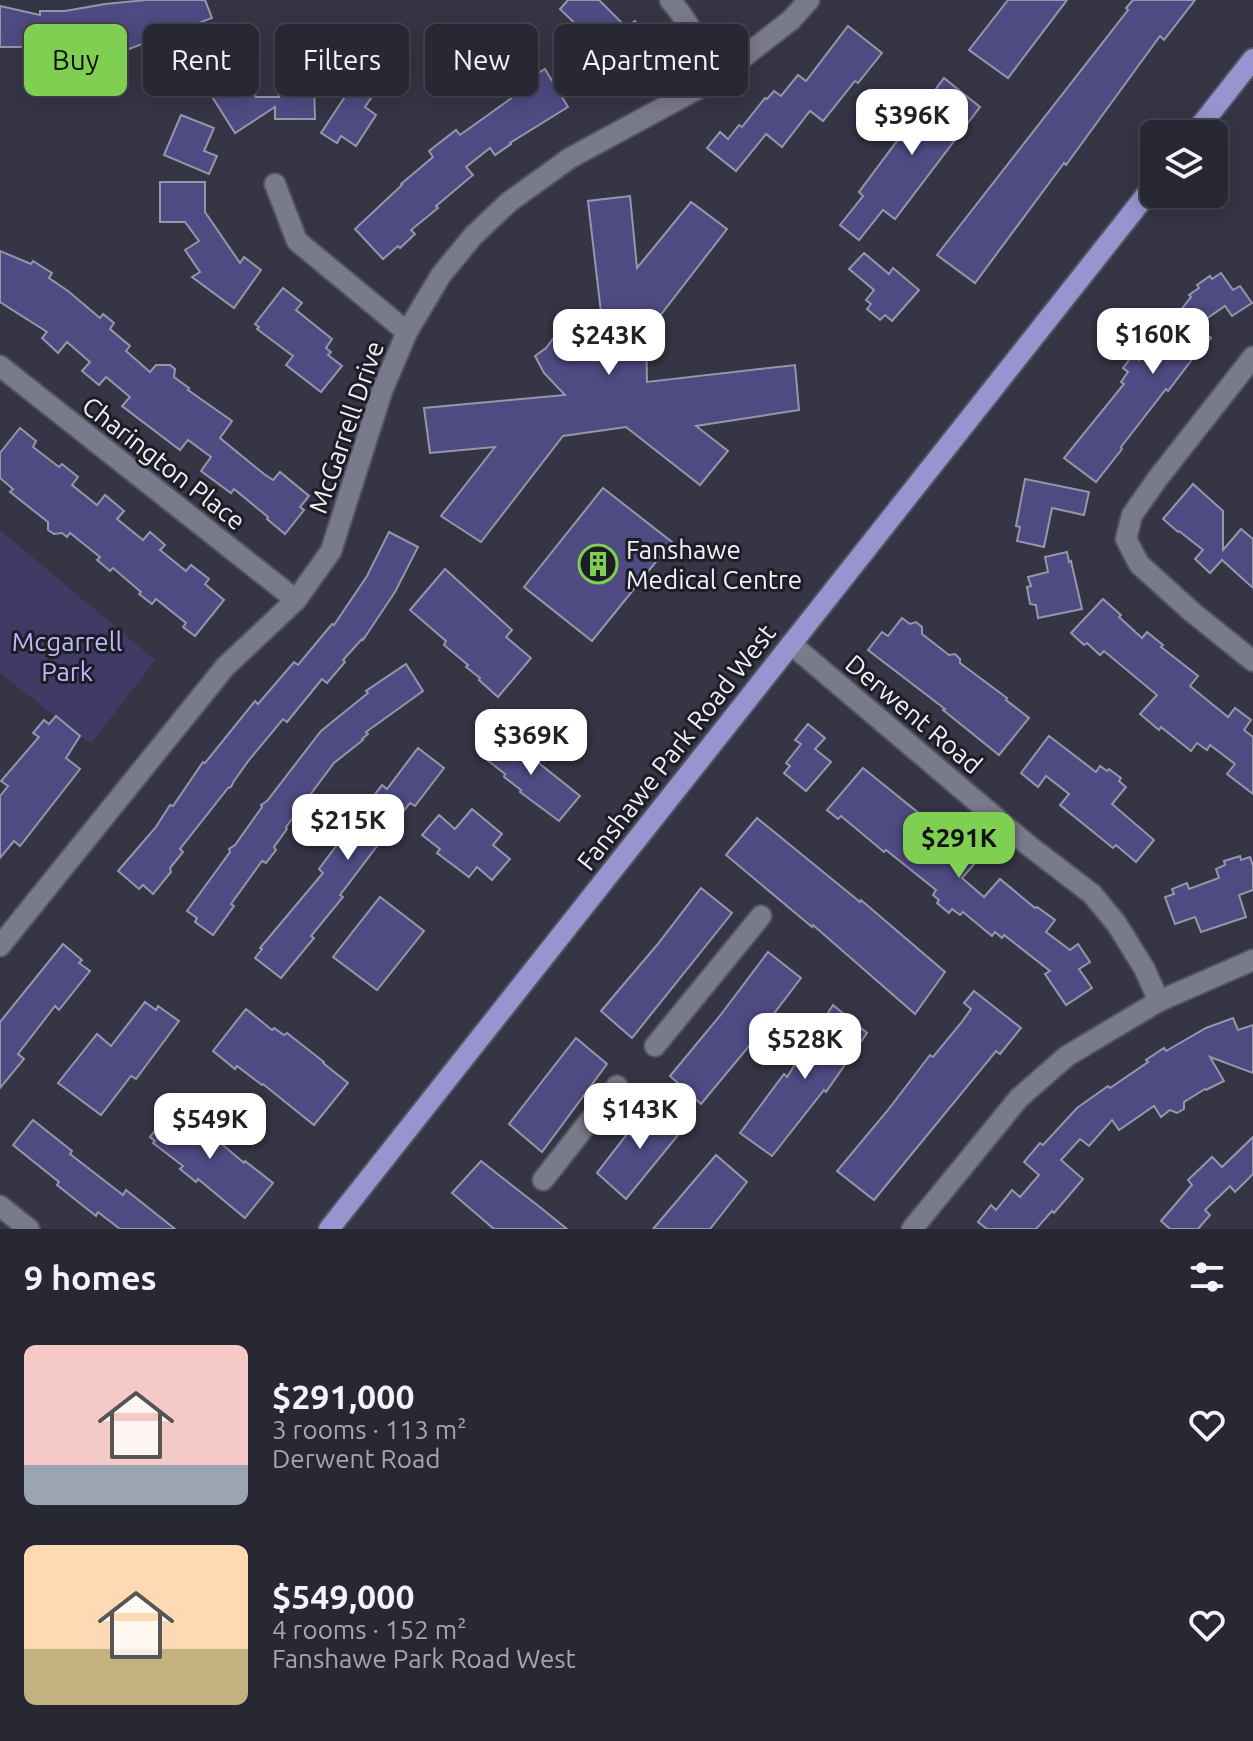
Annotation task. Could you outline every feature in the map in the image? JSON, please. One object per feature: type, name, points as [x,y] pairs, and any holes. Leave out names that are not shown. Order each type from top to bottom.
[{"type":"main road","points":[[1205,120],[1253,59]]},
{"type":"main road","name":"Fanshawe Park Road West","points":[[329,1229],[1140,203]]},
{"type":"street","points":[[670,0],[687,24]]},
{"type":"street","name":"McGarrell Drive","points":[[748,54],[791,20],[809,0]]},
{"type":"street","name":"McGarrell Drive","points":[[0,946],[225,667],[296,600],[331,551],[382,391],[407,332],[441,275],[473,236],[509,202],[570,158],[684,96]]},
{"type":"street","points":[[275,184],[297,241],[407,332]]},
{"type":"street","points":[[1253,357],[1132,515],[1126,539],[1139,564],[1253,661]]},
{"type":"street","name":"Charington Place","points":[[0,366],[296,600]]},
{"type":"street","name":"Derwent Road","points":[[791,644],[1028,845],[1092,894],[1116,923],[1144,968],[1159,1001]]},
{"type":"street","points":[[655,1046],[761,916]]},
{"type":"street","points":[[912,1229],[1019,1098],[1067,1056],[1159,1001],[1253,960]]},
{"type":"street","points":[[543,1180],[617,1086]]},
{"type":"street","points":[[0,1206],[29,1229]]},
{"type":"green space","name":"Mcgarrell Park","points":[[0,530],[155,660],[91,744],[0,673]]},
{"type":"building","points":[[205,0],[212,18],[196,24],[143,24],[143,44],[129,49],[127,24],[24,24],[24,47],[0,47],[0,6],[40,15],[40,11],[65,11],[105,4]]},
{"type":"building","points":[[568,0],[599,0],[623,24],[576,24],[560,9]]},
{"type":"building","points":[[1008,0],[1067,0],[1008,78],[969,50]]},
{"type":"building","points":[[1133,0],[1195,0],[1164,40],[1160,36],[975,283],[937,255]]},
{"type":"building","points":[[848,26],[882,53],[823,121],[810,111],[782,147],[766,134],[736,171],[707,148],[720,132],[728,139],[774,91],[781,96],[798,75],[806,81]]},
{"type":"building","points":[[545,69],[554,84],[554,96],[561,96],[568,107],[495,155],[490,148],[466,167],[473,175],[411,230],[415,234],[400,248],[398,246],[383,259],[355,229],[433,157],[429,151],[456,130],[460,135],[512,96],[538,96],[538,73]]},
{"type":"building","points":[[944,78],[980,107],[895,219],[883,210],[859,240],[840,225],[863,196],[859,192]]},
{"type":"building","points":[[212,96],[314,96],[315,119],[275,119],[275,107],[235,133]]},
{"type":"building","points":[[345,96],[372,96],[365,107],[376,115],[356,146],[341,136],[337,143],[321,133]]},
{"type":"building","points":[[181,115],[214,128],[204,151],[217,156],[209,174],[164,155]]},
{"type":"building","points":[[160,182],[205,182],[205,212],[240,263],[244,257],[261,270],[234,308],[192,277],[200,272],[185,250],[199,241],[185,222],[160,222]]},
{"type":"building","points":[[630,196],[637,268],[691,202],[727,229],[646,334],[647,382],[795,365],[799,410],[696,426],[728,451],[700,485],[626,427],[563,436],[481,542],[441,516],[495,447],[430,453],[424,408],[565,395],[544,373],[535,356],[546,348],[560,324],[602,321],[588,201]]},
{"type":"building","points":[[0,251],[31,264],[33,261],[52,273],[49,278],[100,318],[103,314],[114,323],[110,329],[130,346],[126,351],[150,372],[156,365],[170,365],[175,369],[174,377],[188,390],[232,421],[220,438],[273,480],[280,472],[309,496],[300,507],[304,510],[285,534],[234,489],[231,493],[201,471],[211,457],[188,440],[180,450],[122,406],[130,397],[106,377],[99,385],[82,371],[90,362],[67,342],[58,353],[42,338],[47,332],[0,302]]},
{"type":"building","points":[[864,253],[889,274],[893,268],[919,290],[892,321],[885,315],[880,320],[867,309],[871,304],[866,300],[874,290],[849,269]]},
{"type":"building","points":[[1221,273],[1233,290],[1240,286],[1252,303],[1232,316],[1225,306],[1196,326],[1211,338],[1168,391],[1166,389],[1096,482],[1064,458],[1124,384],[1121,382],[1128,372],[1123,368],[1133,355],[1139,360],[1148,348],[1152,351],[1191,297],[1189,295],[1199,288],[1197,285]]},
{"type":"building","points":[[283,288],[302,303],[296,310],[332,339],[326,348],[331,352],[328,355],[342,366],[321,392],[286,365],[293,356],[257,329],[259,327],[255,324]]},
{"type":"building","points":[[20,428],[36,441],[33,447],[78,477],[72,485],[97,505],[105,495],[124,511],[117,519],[143,540],[150,532],[165,545],[160,550],[186,571],[191,565],[209,579],[205,584],[224,600],[195,636],[183,627],[186,623],[156,599],[152,604],[139,594],[141,592],[113,568],[110,571],[97,560],[100,557],[70,533],[67,537],[48,530],[48,522],[10,492],[13,489],[0,478],[0,453]]},
{"type":"building","points":[[1025,479],[1089,492],[1084,515],[1052,508],[1044,547],[1017,541],[1020,527],[1016,526]]},
{"type":"building","points":[[1193,484],[1223,511],[1223,550],[1241,529],[1253,539],[1253,588],[1222,560],[1210,573],[1195,559],[1203,550],[1163,519]]},
{"type":"building","name":"Fanshawe Medical Centre","points":[[603,488],[672,542],[592,641],[524,587]]},
{"type":"building","points":[[389,532],[418,547],[395,592],[363,640],[343,660],[345,662],[327,683],[322,679],[287,722],[283,719],[249,760],[180,849],[183,852],[170,868],[171,872],[153,894],[143,885],[139,889],[118,871],[255,701],[258,704],[294,662],[298,665],[334,625],[367,576]]},
{"type":"building","points":[[1067,552],[1082,609],[1038,618],[1036,605],[1030,604],[1028,577],[1048,572],[1045,557]]},
{"type":"building","points":[[445,569],[512,630],[506,637],[531,658],[498,697],[444,645],[446,641],[410,610]]},
{"type":"building","points":[[1103,599],[1142,638],[1147,632],[1198,676],[1190,686],[1228,717],[1235,708],[1251,720],[1244,730],[1253,737],[1253,794],[1227,774],[1235,764],[1210,745],[1207,750],[1197,743],[1191,751],[1140,714],[1157,695],[1104,651],[1100,655],[1071,633]]},
{"type":"building","points":[[902,618],[910,624],[916,622],[922,627],[922,634],[949,655],[955,654],[960,663],[1029,718],[999,755],[868,650],[882,632],[888,636]]},
{"type":"building","points":[[406,664],[423,691],[366,732],[368,734],[363,740],[334,763],[286,827],[274,847],[276,850],[266,863],[262,861],[231,904],[234,906],[213,935],[195,922],[197,918],[187,911],[261,805],[321,731],[368,693],[366,691]]},
{"type":"building","points":[[56,716],[80,736],[66,758],[80,769],[20,846],[14,841],[0,858],[0,796],[8,786],[1,781],[39,737],[33,733],[44,720],[49,724]]},
{"type":"building","points":[[808,724],[825,738],[815,749],[831,762],[806,791],[784,773],[790,766],[786,763],[801,744],[795,740]]},
{"type":"building","points":[[500,732],[580,796],[559,821],[520,792],[504,777],[505,774],[481,755]]},
{"type":"building","points":[[1049,736],[1096,772],[1100,766],[1121,778],[1119,781],[1126,787],[1112,804],[1154,840],[1136,862],[1116,845],[1113,848],[1060,805],[1069,794],[1046,776],[1038,787],[1021,773]]},
{"type":"building","points":[[418,748],[444,768],[415,806],[410,803],[395,822],[396,830],[390,829],[340,895],[343,897],[311,936],[314,938],[281,978],[255,958],[260,948],[323,873],[319,869],[382,785],[387,789]]},
{"type":"building","points":[[863,768],[936,827],[926,839],[952,861],[962,849],[977,861],[962,878],[984,897],[1000,879],[1055,920],[1046,932],[1070,950],[1078,944],[1090,962],[1079,969],[1092,988],[1066,1005],[1045,974],[1050,971],[1004,935],[1002,938],[995,932],[992,936],[963,912],[960,915],[952,909],[949,913],[937,903],[939,900],[933,895],[936,890],[841,816],[838,819],[827,810]]},
{"type":"building","points":[[472,809],[502,834],[493,845],[510,859],[492,880],[477,867],[469,877],[437,853],[440,849],[422,835],[439,815],[455,829]]},
{"type":"building","points":[[757,818],[861,900],[945,972],[915,1014],[813,925],[726,855]]},
{"type":"building","points":[[1240,856],[1241,860],[1250,857],[1253,866],[1253,890],[1239,895],[1246,917],[1201,932],[1195,917],[1175,924],[1165,897],[1174,894],[1172,889],[1187,883],[1189,889],[1219,878],[1216,869],[1225,865],[1224,861]]},
{"type":"building","points":[[701,888],[732,913],[632,1038],[601,1011]]},
{"type":"building","points":[[380,897],[424,931],[377,990],[333,957]]},
{"type":"building","points":[[63,944],[90,971],[59,1010],[55,1006],[18,1054],[24,1059],[0,1088],[0,1022]]},
{"type":"building","points":[[768,952],[801,978],[701,1104],[670,1076]]},
{"type":"building","points":[[974,991],[1021,1028],[1000,1054],[996,1051],[874,1200],[837,1171],[930,1055],[933,1057],[961,1023],[971,1009],[964,1003]]},
{"type":"building","points":[[145,1002],[156,1010],[158,1006],[179,1021],[136,1079],[131,1076],[101,1115],[58,1083],[97,1034],[111,1046]]},
{"type":"building","points":[[833,1005],[867,1033],[826,1092],[824,1090],[772,1156],[740,1133],[784,1074],[787,1077]]},
{"type":"building","points":[[246,1009],[272,1030],[274,1028],[284,1035],[287,1033],[348,1083],[314,1125],[263,1084],[237,1066],[235,1069],[213,1051]]},
{"type":"building","points":[[1233,1018],[1238,1030],[1253,1025],[1253,1073],[1210,1057],[1224,1081],[1184,1102],[1184,1109],[1177,1113],[1170,1110],[1161,1117],[1154,1106],[1119,1130],[1112,1120],[1089,1146],[1080,1139],[1061,1160],[1083,1179],[1036,1229],[987,1229],[978,1222],[991,1205],[996,1210],[1012,1190],[1020,1197],[1039,1175],[1024,1162],[1077,1108],[1148,1062],[1146,1060],[1164,1048],[1166,1051],[1206,1028]]},
{"type":"building","points":[[576,1038],[607,1064],[542,1152],[509,1124]]},
{"type":"building","points":[[177,1103],[244,1163],[273,1183],[245,1218],[198,1179],[196,1182],[180,1169],[183,1166],[153,1143],[155,1141],[150,1137]]},
{"type":"building","points":[[651,1103],[683,1129],[626,1199],[597,1173]]},
{"type":"building","points":[[33,1120],[72,1151],[70,1154],[123,1195],[126,1190],[175,1229],[120,1229],[98,1212],[96,1216],[13,1145]]},
{"type":"building","points":[[1253,1137],[1253,1174],[1235,1192],[1230,1186],[1205,1210],[1210,1215],[1198,1229],[1170,1229],[1161,1221],[1192,1185],[1188,1180],[1212,1157],[1222,1167]]},
{"type":"building","points":[[716,1155],[747,1182],[710,1229],[653,1229]]},
{"type":"building","points":[[481,1161],[567,1229],[494,1229],[452,1193]]},
{"type":"place","name":"Fanshawe Medical Centre","points":[[598,564]]}]
